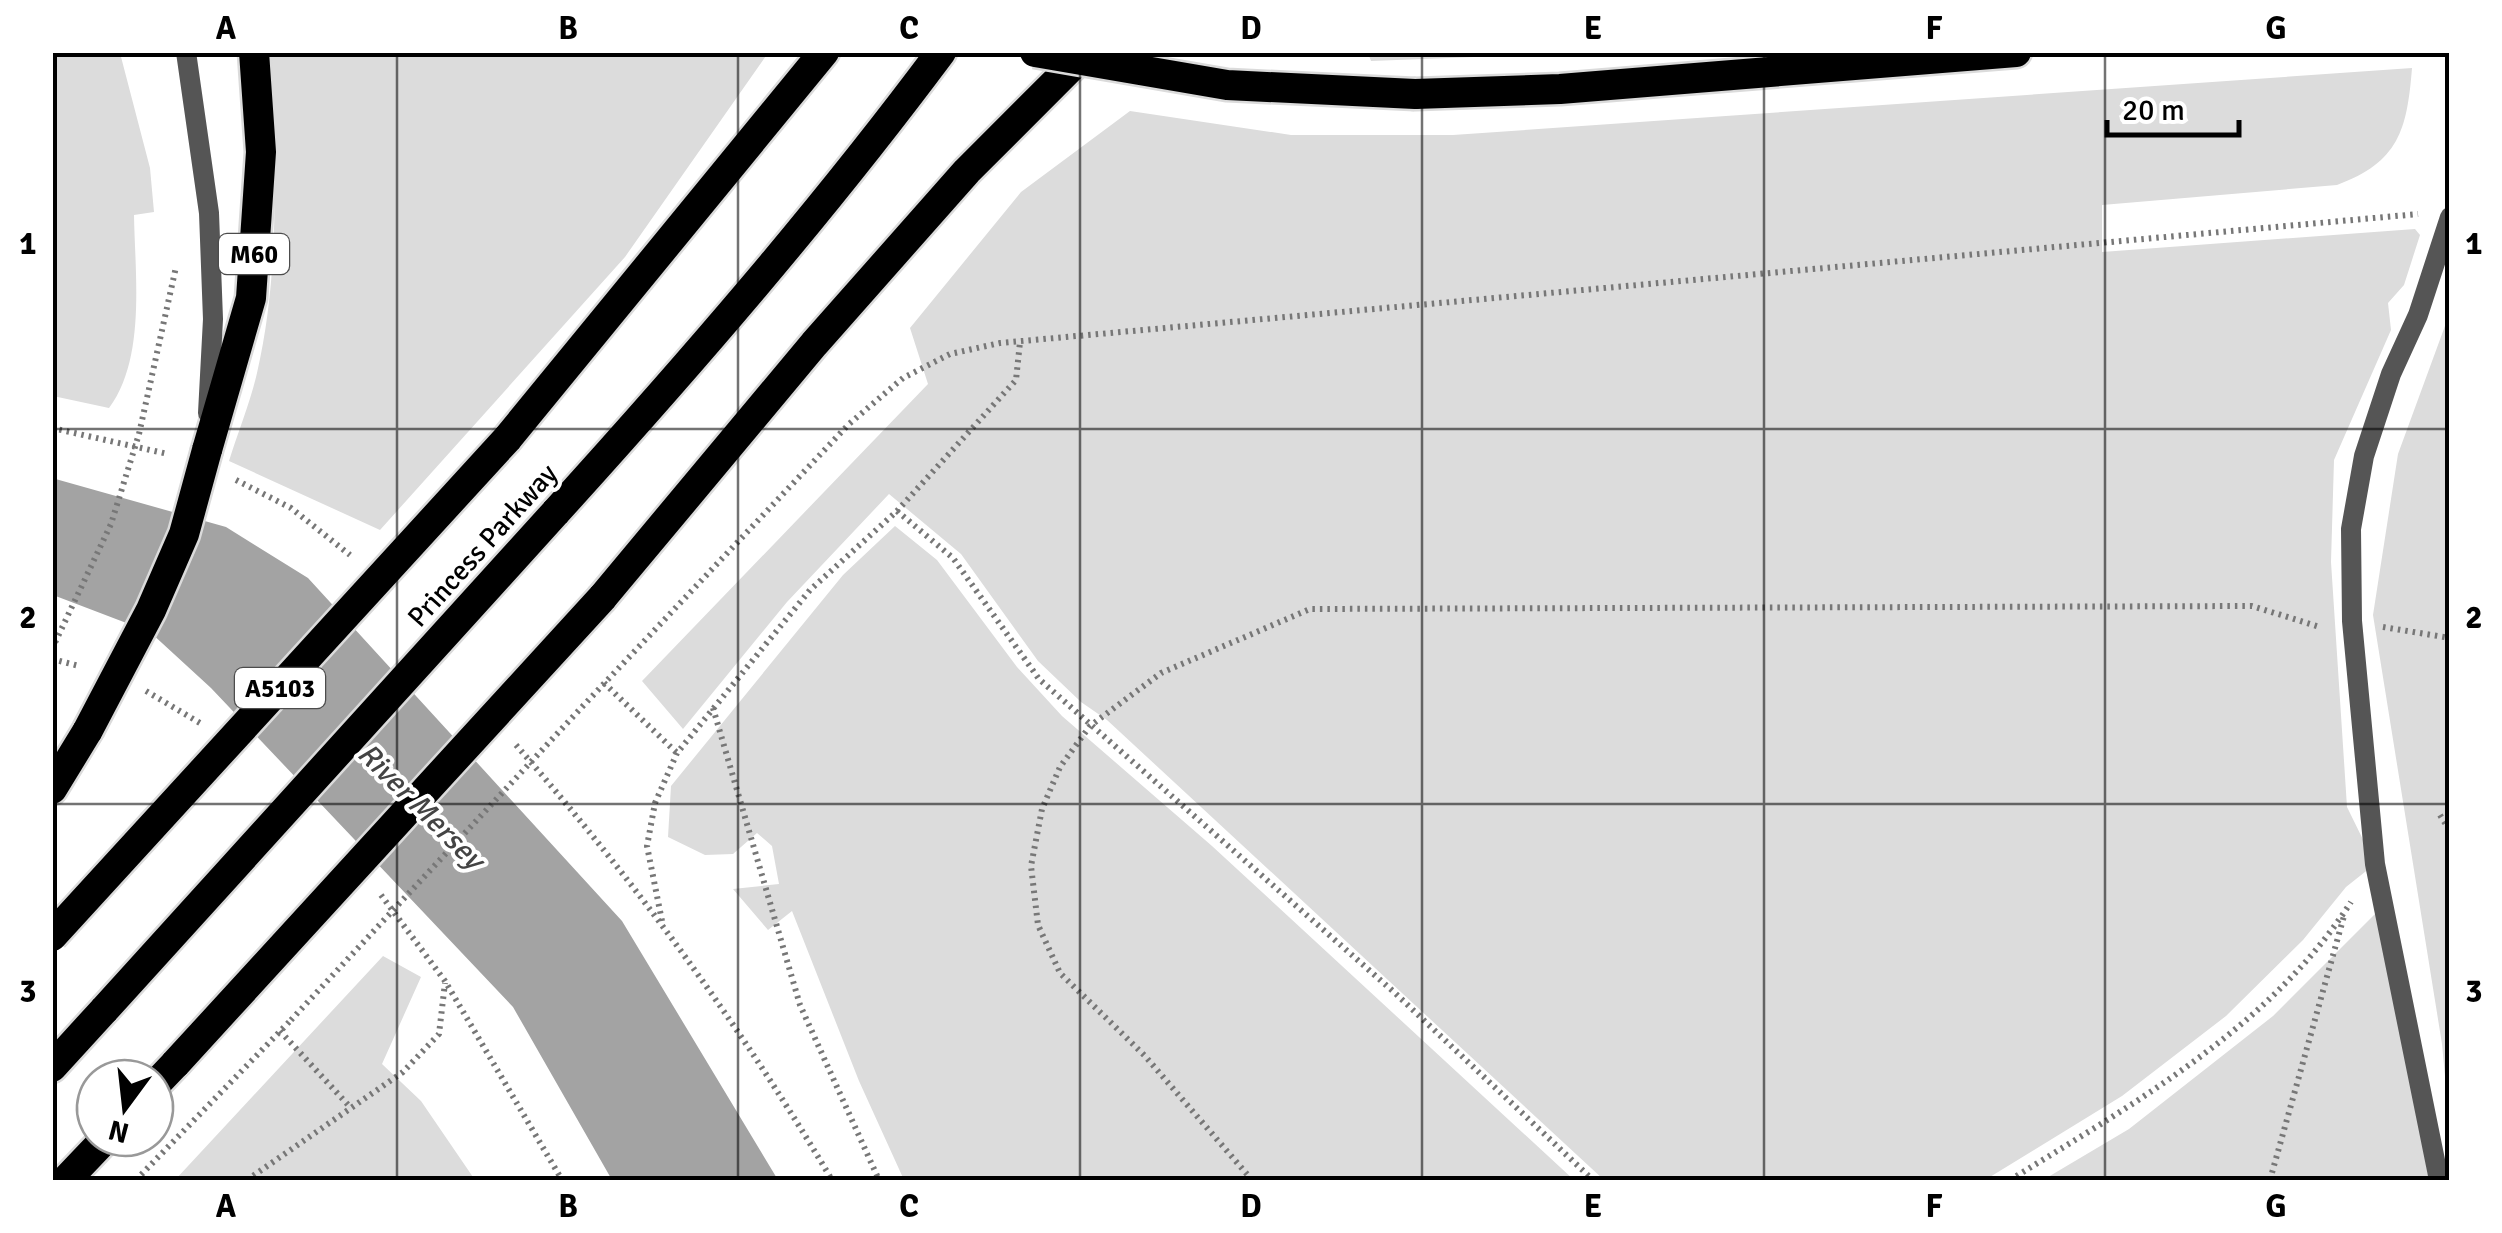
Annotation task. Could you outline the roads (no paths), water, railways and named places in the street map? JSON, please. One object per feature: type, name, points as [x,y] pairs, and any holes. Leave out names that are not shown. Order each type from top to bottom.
[{"type":"highway","name":"M60","points":[[206,450],[251,298],[261,152],[254,52]]},
{"type":"highway","name":"Princess Parkway","points":[[52,936],[507,439],[824,52]]},
{"type":"highway","name":"Princess Parkway","points":[[52,1067],[710,341],[864,155],[942,52]]},
{"type":"highway","points":[[1035,52],[1227,85],[1415,94],[1578,88],[2016,52]]},
{"type":"highway","points":[[175,1063],[602,598],[814,344],[968,170],[1078,60],[1094,52]]},
{"type":"highway","points":[[52,789],[152,610],[177,549],[206,450]]},
{"type":"highway","points":[[66,1180],[87,1158]]},
{"type":"lane","points":[[186,52],[209,213],[213,319],[206,450]]},
{"type":"lane","points":[[2439,1180],[2375,864],[2354,630],[2350,529],[2364,456],[2391,374],[2418,315],[2440,215]]},
{"type":"water","name":"River Mersey","points":[[52,478],[226,527],[308,578],[622,921],[778,1180],[612,1180],[513,1007],[211,688],[150,632],[53,595]]}]
